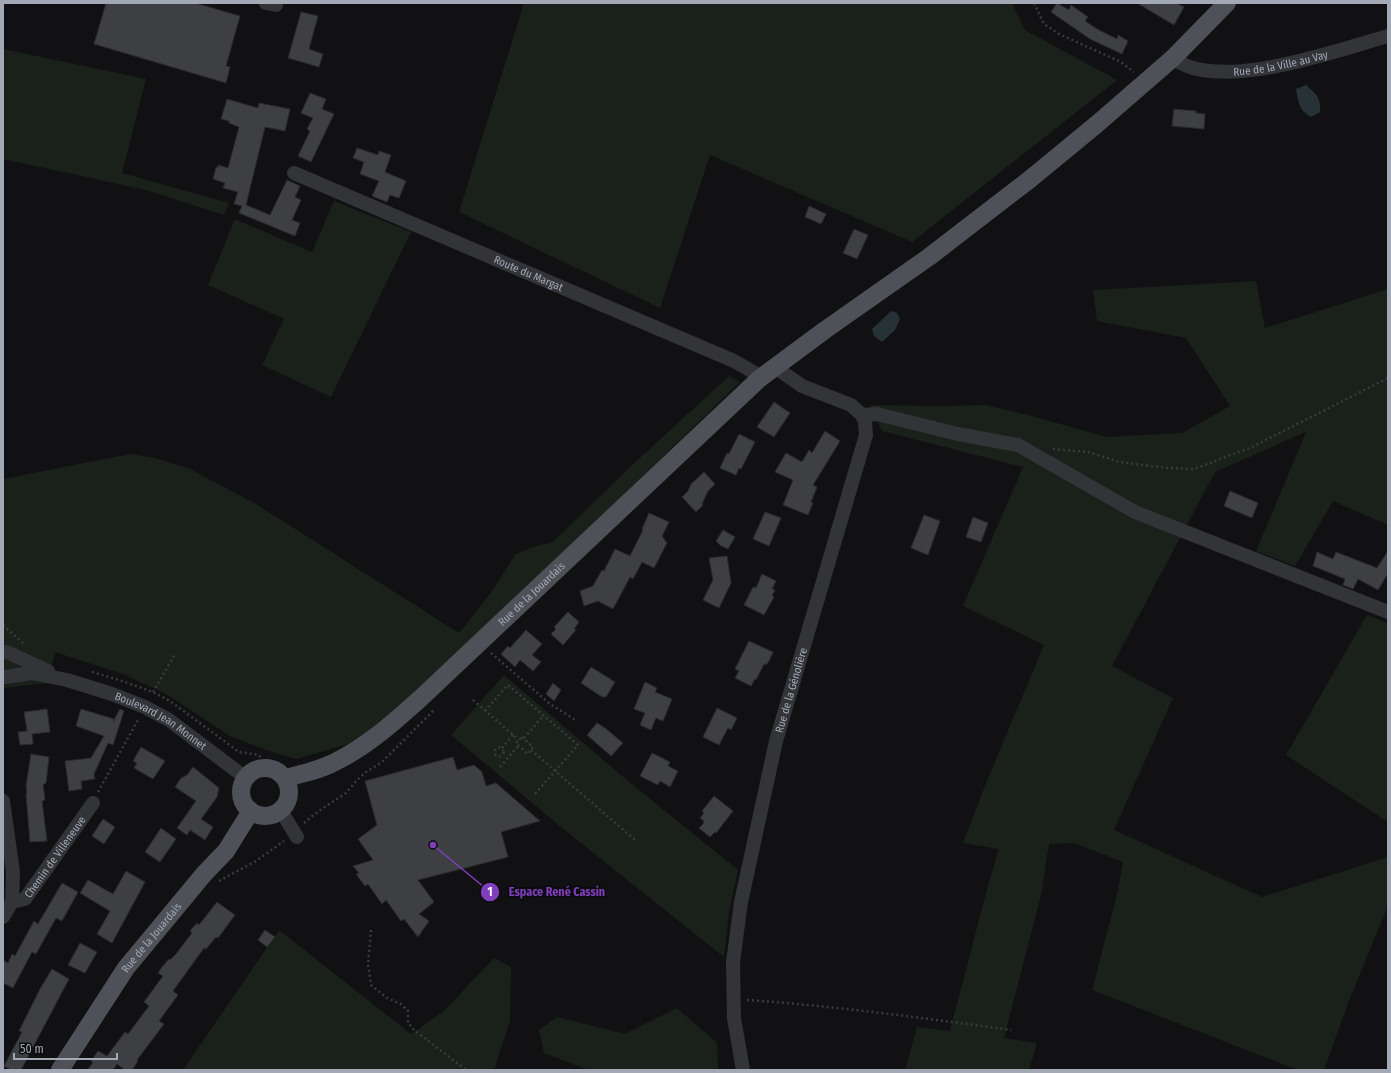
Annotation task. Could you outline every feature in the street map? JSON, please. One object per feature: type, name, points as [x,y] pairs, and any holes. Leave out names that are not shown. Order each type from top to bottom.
[{"type":"main road","name":"Rue de la Jouardais","points":[[285,778],[334,763],[355,752],[388,727],[759,379],[831,325],[935,252],[1035,175],[1173,58],[1227,3]]},
{"type":"main road","points":[[263,768],[276,770],[285,778],[290,792],[289,799],[281,811],[274,815],[258,815],[245,806],[241,792],[242,784],[251,773],[263,768]]},
{"type":"main road","name":"Rue de la Jouardais","points":[[60,1070],[126,968],[204,874],[226,851],[251,811]]},
{"type":"street","name":"Rue de la Ville au Vay","points":[[1173,58],[1178,63],[1192,69],[1210,72],[1256,70],[1320,57],[1388,36]]},
{"type":"street","name":"Route du Margat","points":[[294,173],[734,361],[755,373],[759,379]]},
{"type":"street","points":[[776,367],[802,386],[851,405],[862,415],[877,414],[958,434],[1018,445],[1135,512],[1388,612]]},
{"type":"street","name":"Rue de la Génolière","points":[[743,1070],[734,1018],[733,962],[741,902],[778,733],[866,434],[865,422],[862,415]]},
{"type":"street","points":[[4,679],[10,665],[5,650]]},
{"type":"street","name":"Boulevard Jean Monnet","points":[[5,650],[67,680]]},
{"type":"street","name":"Boulevard Jean Monnet","points":[[4,679],[31,673],[67,680],[112,694],[145,707],[169,720],[246,778]]},
{"type":"street","points":[[3,801],[13,872],[12,902],[3,917]]},
{"type":"street","name":"Chemin de Villeneuve","points":[[12,902],[25,899],[93,803]]},
{"type":"street","points":[[281,811],[296,835]]},
{"type":"path","points":[[1034,3],[1044,24],[1059,34],[1121,62],[1147,81]]},
{"type":"path","points":[[1049,448],[1088,452],[1120,462],[1168,468],[1194,469],[1252,447],[1388,378]]},
{"type":"path","points":[[478,643],[550,704],[577,721]]},
{"type":"path","points":[[93,803],[175,654]]},
{"type":"path","points":[[485,711],[508,685],[578,744],[535,794]]},
{"type":"path","points":[[473,700],[519,740]]},
{"type":"path","points":[[204,874],[214,882],[220,881],[256,861],[296,835],[316,813],[346,793],[366,772],[382,762],[435,709]]},
{"type":"path","points":[[524,738],[533,747],[528,754],[516,743],[522,737],[524,738],[544,715]]},
{"type":"path","points":[[502,748],[513,736]]},
{"type":"path","points":[[500,767],[519,745]]},
{"type":"path","points":[[531,750],[635,840]]},
{"type":"path","points":[[371,930],[368,964],[371,986],[387,998],[400,1004],[408,1011],[408,1022],[413,1029],[466,1070]]},
{"type":"path","points":[[734,1000],[801,1004],[876,1012],[1011,1030]]},
{"type":"shaded area","points":[[524,3],[1012,3],[1025,30],[1117,80],[912,242],[710,155],[660,308],[459,212]]},
{"type":"shaded area","points":[[3,49],[146,79],[122,173],[229,203],[224,215],[146,190],[3,159]]},
{"type":"shaded area","points":[[1306,85],[1319,99],[1320,103],[1320,112],[1311,117],[1304,112],[1298,102],[1296,89]]},
{"type":"shaded area","points":[[334,201],[411,232],[331,397],[262,365],[284,319],[208,285],[235,219],[312,252]]},
{"type":"shaded area","points":[[1256,281],[1265,328],[1388,289],[1388,525],[1333,501],[1295,566],[1256,551],[1306,432],[1215,472],[1112,666],[1173,698],[1114,830],[1262,897],[1388,857],[1388,906],[1350,998],[1324,1070],[1298,1070],[1092,990],[1118,890],[1123,862],[1074,843],[1049,844],[1041,895],[1004,1038],[1037,1043],[1029,1070],[905,1070],[917,1027],[950,1031],[999,849],[963,843],[986,783],[1044,645],[963,606],[1023,467],[882,431],[870,405],[986,405],[1107,437],[1182,433],[1230,406],[1186,338],[1097,321],[1093,290]]},
{"type":"shaded area","points":[[891,311],[897,313],[900,319],[895,330],[882,342],[874,336],[872,329]]},
{"type":"shaded area","points":[[729,376],[740,382],[500,614],[400,706],[355,742],[296,759],[269,751],[230,736],[166,694],[125,675],[55,652],[48,683],[3,688],[3,479],[130,454],[155,458],[188,468],[256,504],[459,633],[493,590],[515,555],[532,547],[553,542],[631,466]]},
{"type":"shaded area","points":[[1367,615],[1388,623],[1388,822],[1286,755]]},
{"type":"shaded area","points":[[504,675],[616,771],[738,870],[729,912],[724,957],[561,827],[451,735]]},
{"type":"shaded area","points":[[279,930],[411,1034],[444,1011],[494,958],[511,967],[510,1021],[494,1070],[183,1070]]},
{"type":"shaded area","points":[[677,1008],[717,1043],[718,1070],[588,1070],[544,1053],[539,1030],[557,1017],[625,1034]]},
{"type":"building","points":[[106,3],[195,3],[240,16],[226,66],[230,67],[226,83],[94,44]]},
{"type":"building","points":[[1057,3],[1069,10],[1071,5],[1088,17],[1085,21],[1097,29],[1117,39],[1118,35],[1128,41],[1122,54],[1090,39],[1051,12]]},
{"type":"building","points":[[1137,3],[1176,3],[1184,7],[1174,25]]},
{"type":"building","points":[[301,12],[318,16],[309,49],[323,54],[319,67],[288,58]]},
{"type":"building","points":[[310,93],[326,99],[322,109],[334,114],[311,162],[298,156],[310,131],[307,129],[313,118],[301,113]]},
{"type":"building","points":[[227,99],[258,108],[259,103],[290,109],[285,131],[265,127],[246,205],[270,215],[287,180],[300,186],[295,197],[301,200],[292,220],[300,223],[295,236],[239,213],[242,206],[234,204],[238,192],[223,188],[225,183],[213,179],[216,167],[218,168],[218,165],[228,168],[239,127],[229,123],[229,121],[221,119]]},
{"type":"building","points":[[1174,109],[1196,111],[1196,113],[1205,114],[1204,129],[1172,126]]},
{"type":"building","points":[[357,148],[378,155],[379,151],[391,155],[385,172],[406,181],[399,198],[390,195],[387,202],[372,196],[379,181],[360,174],[364,162],[353,158]]},
{"type":"building","points":[[809,206],[826,214],[821,224],[805,217]]},
{"type":"building","points":[[854,229],[868,235],[857,259],[843,253]]},
{"type":"building","points":[[774,402],[790,413],[774,437],[757,427]]},
{"type":"building","points":[[825,431],[840,441],[813,485],[817,487],[808,515],[783,505],[793,480],[775,472],[786,453],[802,462],[809,450],[812,453]]},
{"type":"building","points":[[739,434],[755,442],[741,469],[739,468],[736,475],[720,468],[727,453],[729,454]]},
{"type":"building","points":[[704,472],[715,484],[708,491],[702,504],[703,505],[696,512],[682,497],[688,491],[691,484]]},
{"type":"building","points":[[1230,491],[1258,503],[1252,518],[1224,506]]},
{"type":"building","points":[[765,512],[781,518],[769,546],[753,539]]},
{"type":"building","points":[[649,513],[669,522],[662,536],[667,543],[654,568],[642,562],[633,579],[630,577],[613,609],[598,601],[584,606],[580,591],[593,586],[602,570],[604,571],[615,549],[630,556],[643,530],[642,529]]},
{"type":"building","points":[[924,515],[940,521],[928,555],[911,548]]},
{"type":"building","points":[[973,517],[988,523],[981,542],[966,537]]},
{"type":"building","points":[[723,530],[735,537],[728,549],[721,546],[716,541]]},
{"type":"building","points":[[1388,551],[1388,573],[1378,590],[1358,579],[1353,589],[1343,585],[1345,579],[1313,566],[1317,552],[1333,559],[1336,552],[1377,568]]},
{"type":"building","points":[[727,556],[731,583],[719,608],[703,600],[713,580],[709,558]]},
{"type":"building","points":[[762,574],[776,581],[772,589],[775,590],[772,596],[774,597],[764,615],[744,605],[753,587],[756,588]]},
{"type":"building","points":[[568,612],[579,622],[574,629],[576,630],[563,645],[551,634],[556,629],[554,627]]},
{"type":"building","points":[[526,630],[542,644],[532,655],[541,662],[533,671],[520,660],[515,667],[501,654],[508,646],[510,648]]},
{"type":"building","points":[[749,641],[773,652],[769,661],[766,665],[764,664],[756,680],[755,679],[751,686],[735,678],[739,671],[735,669]]},
{"type":"building","points":[[591,667],[615,682],[606,697],[602,697],[581,683]]},
{"type":"building","points":[[645,682],[657,688],[655,692],[672,699],[663,721],[656,718],[651,730],[640,725],[645,713],[634,709]]},
{"type":"building","points":[[553,683],[561,690],[554,701],[546,694]]},
{"type":"building","points":[[717,708],[737,718],[731,730],[728,728],[719,745],[703,737]]},
{"type":"building","points":[[47,709],[50,732],[32,734],[33,744],[20,745],[18,732],[27,731],[24,712]]},
{"type":"building","points":[[81,709],[114,719],[113,722],[120,709],[124,711],[113,745],[108,743],[94,774],[95,779],[81,781],[82,789],[69,791],[65,761],[91,758],[104,736],[76,726]]},
{"type":"building","points":[[597,723],[623,743],[611,756],[587,735]]},
{"type":"building","points":[[141,747],[165,761],[153,779],[134,768],[137,763],[133,761]]},
{"type":"building","points":[[652,753],[670,762],[668,766],[678,771],[670,787],[660,781],[658,785],[640,776]]},
{"type":"building","points":[[31,754],[49,757],[46,783],[43,785],[45,800],[42,801],[47,841],[30,842],[26,786]]},
{"type":"building","points":[[453,757],[457,770],[474,765],[482,772],[486,786],[496,783],[540,821],[501,832],[508,857],[418,880],[434,902],[419,914],[429,921],[418,937],[404,919],[401,921],[386,900],[382,904],[368,884],[365,886],[356,874],[359,873],[353,866],[373,860],[358,839],[377,825],[365,781]]},
{"type":"building","points":[[193,767],[219,788],[217,797],[201,819],[213,827],[205,840],[190,830],[187,835],[177,828],[196,801],[175,787],[181,778],[187,775]]},
{"type":"building","points":[[714,796],[733,811],[716,833],[715,832],[710,837],[699,828],[704,823],[704,821],[700,818],[704,813],[702,811]]},
{"type":"building","points":[[103,819],[115,827],[104,844],[92,836]]},
{"type":"building","points":[[161,828],[176,839],[160,862],[145,852]]},
{"type":"building","points":[[126,871],[145,882],[112,943],[97,934],[110,911],[80,893],[88,880],[113,894]]},
{"type":"building","points":[[62,883],[78,892],[62,921],[56,918],[36,954],[32,952],[13,988],[3,983],[3,960],[8,963],[12,954],[15,956],[34,921],[38,924]]},
{"type":"building","points":[[217,902],[235,915],[218,938],[216,937],[206,949],[204,948],[173,991],[178,995],[159,1021],[164,1024],[137,1060],[138,1061],[132,1070],[125,1070],[117,1064],[113,1070],[87,1070],[93,1063],[91,1061],[98,1051],[107,1056],[125,1032],[128,1034],[149,1006],[144,1002],[163,976],[158,973],[162,967],[176,954],[192,933],[190,931],[197,923],[199,925]]},
{"type":"building","points":[[265,930],[275,937],[267,947],[258,940]]},
{"type":"building","points":[[80,943],[97,952],[85,973],[68,965]]},
{"type":"building","points":[[52,969],[69,979],[21,1070],[11,1070],[4,1066],[22,1032],[19,1031]]},
{"type":"place","name":"Espace René Cassin","points":[[433,845]]}]
